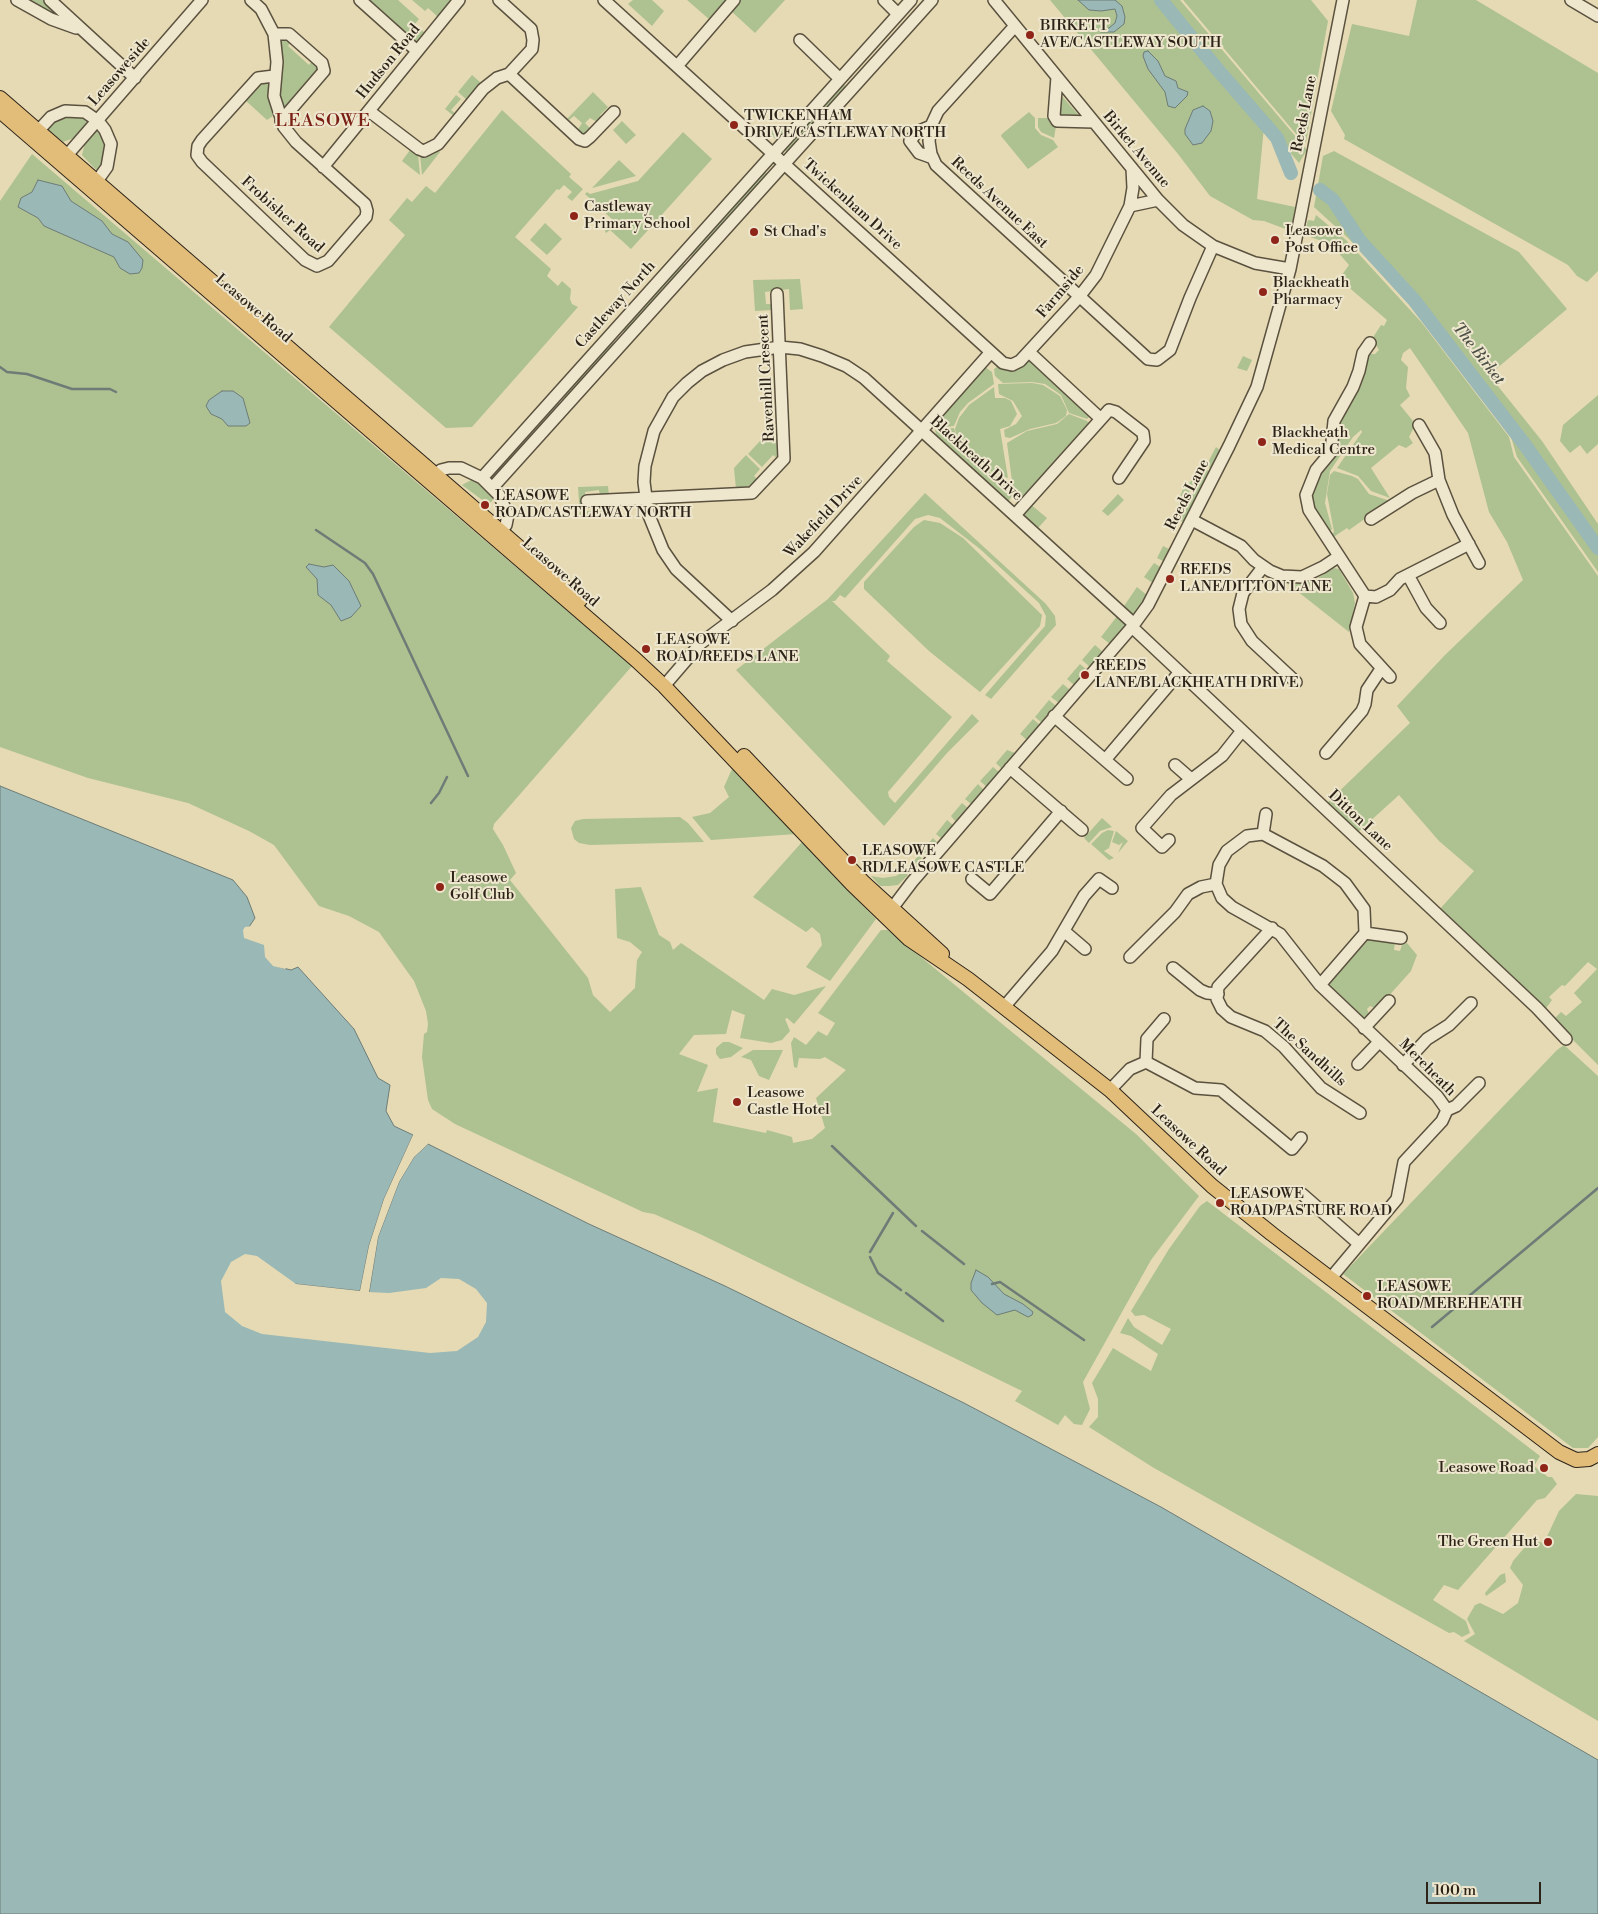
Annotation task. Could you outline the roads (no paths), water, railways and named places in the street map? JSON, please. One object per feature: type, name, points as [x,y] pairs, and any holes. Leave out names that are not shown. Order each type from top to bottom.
[{"type":"main road","name":"Leasowe Road","points":[[0,98],[38,131],[64,159],[667,683],[864,883],[888,913],[968,979],[1110,1090],[1212,1186],[1330,1279],[1568,1458],[1583,1460],[1598,1454]]},
{"type":"main road","name":"Leasowe Road","points":[[0,111],[97,181],[433,479]]},
{"type":"street","points":[[17,0],[51,20],[81,30]]},
{"type":"street","points":[[50,0],[135,78]]},
{"type":"street","name":"Leasoweside","points":[[64,159],[202,0]]},
{"type":"street","points":[[251,0],[261,9],[274,34],[277,62],[274,76]]},
{"type":"street","points":[[360,0],[416,51]]},
{"type":"street","name":"Hudson Road","points":[[323,167],[459,0]]},
{"type":"street","points":[[369,110],[419,149],[424,151],[432,149],[483,89],[497,78],[509,74],[532,49],[533,34],[531,29],[499,0]]},
{"type":"street","name":"Twickenham Drive","points":[[604,0],[678,65],[991,352]]},
{"type":"street","points":[[678,65],[734,0]]},
{"type":"street","points":[[884,0],[910,24]]},
{"type":"street","name":"Castleway North","points":[[482,478],[611,332],[911,0]]},
{"type":"street","name":"Castleway North","points":[[493,487],[932,0]]},
{"type":"street","name":"Birket Avenue","points":[[994,0],[1158,200],[1183,225],[1213,246],[1255,264],[1290,269]]},
{"type":"street","name":"Reeds Lane","points":[[888,913],[1054,716],[1133,626],[1148,605],[1192,520],[1257,387],[1290,269],[1344,0]]},
{"type":"street","points":[[1571,0],[1598,16]]},
{"type":"street","points":[[932,158],[919,153],[910,141],[917,132],[931,126],[938,111],[1015,26]]},
{"type":"street","points":[[274,34],[281,32],[289,34],[322,62],[324,71],[280,121]]},
{"type":"street","points":[[800,40],[842,77],[855,85]]},
{"type":"street","points":[[509,74],[579,139],[585,141],[614,112]]},
{"type":"street","name":"Frobisher Road","points":[[274,76],[274,96],[280,121],[296,142],[365,204],[367,211],[366,217],[328,261],[317,266],[306,260],[202,162],[197,155],[198,146],[202,140],[258,78],[274,76]]},
{"type":"street","points":[[1057,77],[1054,116],[1057,121],[1094,122]]},
{"type":"street","points":[[38,131],[51,117],[65,111],[85,112],[98,120],[111,144],[107,167],[97,181]]},
{"type":"street","name":"Reeds Avenue East","points":[[931,126],[929,141],[932,158],[936,166],[1148,359],[1157,360],[1170,350],[1213,246]]},
{"type":"street","name":"Farmside","points":[[991,352],[1003,363],[1012,365],[1020,361],[1079,298],[1096,275],[1130,206],[1133,188],[1132,168]]},
{"type":"street","points":[[1130,206],[1158,200]]},
{"type":"street","points":[[683,254],[694,263]]},
{"type":"street","name":"Ravenhill Crescent","points":[[587,502],[752,492],[784,459],[777,294]]},
{"type":"street","points":[[611,332],[622,343]]},
{"type":"street","points":[[1365,596],[1309,510],[1306,495],[1316,470],[1331,452],[1334,421],[1359,371],[1363,353],[1370,343]]},
{"type":"street","name":"Blackheath Drive","points":[[732,621],[676,569],[667,557],[653,530],[646,499],[645,466],[654,431],[673,397],[702,371],[722,360],[745,352],[780,347],[811,352],[846,366],[864,378],[1015,515],[1133,626]]},
{"type":"street","name":"Wakefield Drive","points":[[667,683],[701,643],[772,590],[814,552],[991,352]]},
{"type":"street","points":[[1029,352],[1101,419]]},
{"type":"street","points":[[557,394],[568,404]]},
{"type":"street","points":[[1015,515],[1110,410],[1116,412],[1143,433],[1144,441],[1119,478]]},
{"type":"street","points":[[1419,426],[1435,453],[1440,480],[1453,515],[1479,563]]},
{"type":"street","points":[[433,479],[441,470],[461,468],[482,478],[493,487],[504,504],[508,515],[506,525],[498,535]]},
{"type":"street","points":[[1371,519],[1412,493],[1440,480]]},
{"type":"street","points":[[1192,520],[1241,546],[1263,567],[1282,576],[1302,577],[1338,557]]},
{"type":"street","points":[[1365,596],[1376,597],[1383,594],[1408,575],[1468,544]]},
{"type":"street","points":[[1263,567],[1243,593],[1239,609],[1241,624],[1252,641],[1296,682]]},
{"type":"street","points":[[1408,575],[1426,608],[1440,623]]},
{"type":"street","points":[[1326,753],[1362,711],[1366,704],[1367,690],[1385,673],[1360,644],[1356,627],[1365,596]]},
{"type":"street","name":"Ditton Lane","points":[[1133,626],[1241,732],[1538,1008],[1566,1039]]},
{"type":"street","points":[[1105,760],[1179,673]]},
{"type":"street","points":[[1054,716],[1127,779]]},
{"type":"street","points":[[1169,840],[1162,847],[1142,828],[1171,795],[1217,761],[1241,732]]},
{"type":"street","points":[[1175,765],[1191,779]]},
{"type":"street","points":[[1010,768],[1082,830]]},
{"type":"street","points":[[972,879],[990,894],[1061,812]]},
{"type":"street","points":[[1263,834],[1266,814]]},
{"type":"street","points":[[1130,957],[1175,912],[1188,894],[1201,887],[1216,884],[1219,865],[1227,851],[1247,836],[1263,834],[1323,866],[1345,883],[1364,909],[1365,933],[1320,985]]},
{"type":"street","points":[[1004,1007],[1052,951],[1084,896],[1099,878],[1112,888]]},
{"type":"street","name":"Mereheath","points":[[1216,884],[1222,898],[1232,907],[1272,928],[1290,945],[1320,985],[1437,1096],[1447,1110],[1442,1121],[1404,1162],[1397,1199],[1358,1243],[1330,1279]]},
{"type":"street","points":[[1173,968],[1200,990],[1206,993],[1218,994],[1222,983],[1272,928]]},
{"type":"street","points":[[1064,931],[1085,949]]},
{"type":"street","points":[[1365,933],[1401,938]]},
{"type":"street","name":"The Sandhills","points":[[1218,994],[1217,998],[1222,1009],[1231,1017],[1266,1031],[1321,1088],[1360,1113]]},
{"type":"street","points":[[1364,1028],[1389,1001]]},
{"type":"street","points":[[1403,1064],[1427,1039],[1449,1024],[1471,1003]]},
{"type":"street","points":[[1146,1062],[1147,1039],[1164,1019]]},
{"type":"street","points":[[1358,1064],[1379,1042]]},
{"type":"street","points":[[1110,1090],[1130,1069],[1146,1062]]},
{"type":"street","points":[[1146,1062],[1195,1088],[1221,1090],[1292,1150],[1301,1138]]},
{"type":"street","points":[[1447,1110],[1456,1106],[1479,1083]]},
{"type":"street","points":[[1302,1194],[1358,1243]]},
{"type":"water","points":[[1078,0],[1115,0],[1122,6],[1125,17],[1124,24],[1114,32],[1099,31],[1109,28],[1115,23],[1117,16],[1115,9],[1089,10]]},
{"type":"water","points":[[1148,51],[1158,61],[1165,76],[1176,81],[1178,88],[1188,92],[1187,96],[1175,108],[1168,106],[1165,92],[1148,69],[1143,56],[1144,52]]},
{"type":"water","points":[[1203,106],[1210,111],[1213,121],[1211,131],[1202,143],[1193,145],[1185,134],[1185,129],[1193,110]]},
{"type":"water","points":[[38,180],[62,186],[71,201],[102,221],[112,234],[128,242],[143,260],[139,273],[130,274],[120,268],[114,257],[44,226],[38,218],[18,207],[21,198],[32,192]]},
{"type":"water","points":[[222,391],[233,391],[243,398],[250,423],[246,426],[228,426],[222,419],[211,414],[206,406],[209,400]]},
{"type":"water","points":[[309,564],[324,567],[333,565],[349,581],[361,606],[351,617],[341,621],[331,605],[318,595],[317,579],[306,567]]},
{"type":"water","points":[[0,786],[233,880],[247,897],[255,918],[247,930],[266,944],[279,967],[291,970],[298,967],[354,1029],[378,1078],[390,1085],[386,1111],[394,1126],[413,1135],[384,1199],[369,1246],[360,1291],[286,1283],[266,1271],[246,1272],[241,1294],[256,1308],[278,1316],[448,1334],[461,1320],[464,1306],[457,1297],[369,1293],[378,1237],[399,1182],[414,1157],[428,1144],[589,1224],[725,1286],[964,1403],[1161,1507],[1598,1760],[1598,1914],[0,1914]]},
{"type":"water","points":[[976,1270],[988,1277],[1004,1294],[1023,1304],[1033,1312],[1032,1315],[1028,1317],[1015,1310],[997,1315],[982,1303],[971,1290],[971,1283]]},
{"type":"waterway","name":"The Birket","points":[[1161,0],[1277,138],[1291,173]]},
{"type":"waterway","name":"The Birket","points":[[1320,190],[1333,200],[1360,241],[1414,300],[1525,445],[1598,548]]},
{"type":"waterway","points":[[0,367],[7,372],[27,374],[72,389],[110,389],[116,392]]},
{"type":"waterway","points":[[316,530],[365,563],[373,574],[468,776]]},
{"type":"waterway","points":[[431,803],[439,793],[447,777]]},
{"type":"waterway","points":[[832,1146],[916,1226]]},
{"type":"waterway","points":[[1432,1327],[1598,1188]]},
{"type":"waterway","points":[[870,1252],[893,1213]]},
{"type":"waterway","points":[[922,1231],[964,1264]]},
{"type":"waterway","points":[[870,1257],[878,1273],[901,1290]]},
{"type":"waterway","points":[[992,1284],[1000,1282],[1084,1340]]},
{"type":"waterway","points":[[906,1293],[943,1321]]},
{"type":"place","name":"BIRKETT AVE/CASTLEWAY SOUTH","points":[[1030,35]]},
{"type":"place","name":"TWICKENHAM DRIVE/CASTLEWAY NORTH","points":[[734,125]]},
{"type":"place","name":"Castleway Primary School","points":[[574,216]]},
{"type":"place","name":"St Chad's","points":[[754,232]]},
{"type":"place","name":"Leasowe Post Office","points":[[1275,240]]},
{"type":"place","name":"Blackheath Pharmacy","points":[[1263,292]]},
{"type":"place","name":"Blackheath Medical Centre","points":[[1262,442]]},
{"type":"place","name":"LEASOWE ROAD/CASTLEWAY NORTH","points":[[485,505]]},
{"type":"place","name":"REEDS LANE/DITTON LANE","points":[[1170,579]]},
{"type":"place","name":"LEASOWE ROAD/REEDS LANE","points":[[646,649]]},
{"type":"place","name":"REEDS LANE/BLACKHEATH DRIVE","points":[[1085,675]]},
{"type":"place","name":"LEASOWE RD/LEASOWE CASTLE","points":[[852,860]]},
{"type":"place","name":"Leasowe Golf Club","points":[[440,887]]},
{"type":"place","name":"Leasowe Castle Hotel","points":[[737,1102]]},
{"type":"place","name":"LEASOWE ROAD/PASTURE ROAD","points":[[1220,1203]]},
{"type":"place","name":"LEASOWE ROAD/MEREHEATH","points":[[1367,1296]]},
{"type":"place","name":"Leasowe Road","points":[[1544,1468]]},
{"type":"place","name":"The Green Hut","points":[[1548,1542]]},
{"type":"district","name":"LEASOWE","points":[[323,122]]}]
